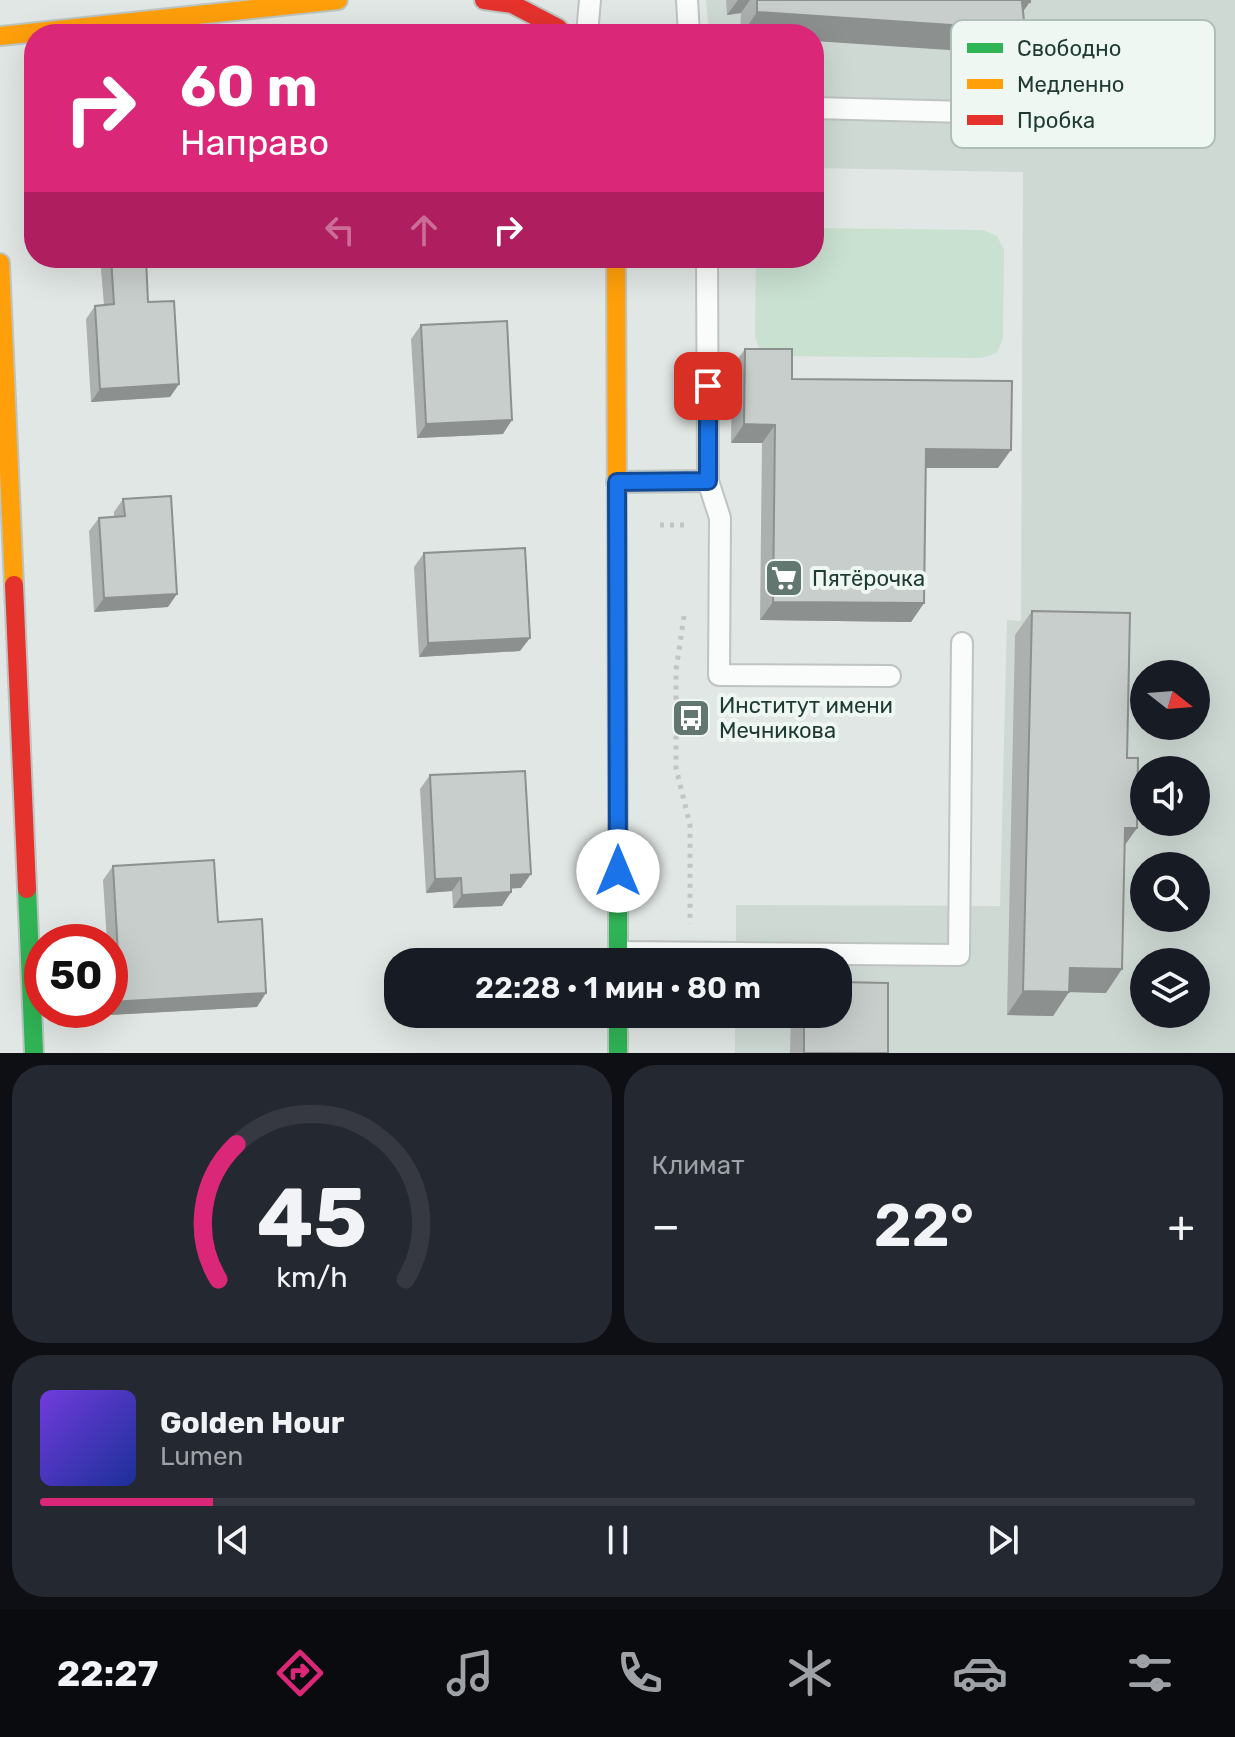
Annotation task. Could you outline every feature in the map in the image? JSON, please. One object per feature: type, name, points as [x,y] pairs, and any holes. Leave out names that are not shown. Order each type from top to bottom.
[{"type":"main road","points":[[91,24],[228,6],[338,0]]},
{"type":"main road","points":[[484,0],[512,4],[550,24]]},
{"type":"main road","points":[[0,36],[24,33]]},
{"type":"main road","points":[[0,263],[34,1053]]},
{"type":"main road","points":[[616,268],[618,948]]},
{"type":"main road","points":[[618,1028],[618,1053]]},
{"type":"lane","points":[[588,24],[590,0]]},
{"type":"lane","points":[[687,0],[688,24]]},
{"type":"lane","points":[[824,108],[951,112]]},
{"type":"lane","points":[[707,268],[698,481],[720,518],[719,675],[890,676]]},
{"type":"lane","points":[[617,482],[698,481]]},
{"type":"lane","points":[[852,954],[959,955],[962,643]]},
{"type":"path","points":[[687,541],[687,525],[698,481]]},
{"type":"path","points":[[658,525],[687,525]]},
{"type":"path","points":[[686,605],[676,670],[676,768],[690,825],[691,948]]},
{"type":"shaded area","points":[[706,0],[1235,0],[1235,1053],[735,1053],[735,1028],[852,1028],[852,948],[736,948],[736,905],[1000,906],[1007,620],[1021,621],[1023,172],[824,168],[824,24],[708,24]]},
{"type":"green space","points":[[824,228],[982,230],[997,236],[1004,250],[1003,338],[997,353],[981,358],[776,356],[760,352],[755,336],[756,268],[824,268]]},
{"type":"building","points":[[757,0],[1030,0],[1022,2],[1024,20],[951,20],[951,25],[757,12]]},
{"type":"building","points":[[112,268],[146,268],[148,302],[174,301],[179,384],[100,389],[95,306],[114,304]]},
{"type":"building","points":[[507,321],[512,420],[426,424],[421,325]]},
{"type":"building","points":[[745,349],[792,349],[792,379],[1012,381],[1011,450],[926,449],[924,603],[773,602],[775,425],[744,424]]},
{"type":"building","points":[[171,496],[177,594],[104,598],[99,518],[125,516],[123,499]]},
{"type":"building","points":[[525,548],[530,638],[428,643],[424,553]]},
{"type":"building","points":[[1032,611],[1130,613],[1127,758],[1130,758],[1130,828],[1125,828],[1122,969],[1070,968],[1069,992],[1023,991]]},
{"type":"building","points":[[525,771],[531,874],[511,875],[511,892],[462,895],[461,878],[435,879],[430,775]]},
{"type":"building","points":[[214,860],[218,922],[262,919],[266,993],[128,1001],[128,924],[116,924],[113,866]]},
{"type":"building","points":[[852,982],[888,983],[888,1053],[804,1053],[804,1028],[852,1028]]},
{"type":"traffic: fast","points":[[618,787],[618,948]]},
{"type":"traffic: fast","points":[[27,889],[34,1053]]},
{"type":"traffic: fast","points":[[618,1028],[618,1053]]},
{"type":"traffic: slow","points":[[113,24],[338,0]]},
{"type":"traffic: slow","points":[[0,36],[24,33]]},
{"type":"traffic: slow","points":[[0,263],[14,585]]},
{"type":"traffic: slow","points":[[616,268],[618,787]]},
{"type":"traffic: jam","points":[[484,0],[512,4],[550,24]]},
{"type":"traffic: jam","points":[[14,585],[27,889]]},
{"type":"place","name":"Пятёрочка","points":[[784,578]]},
{"type":"place","name":"Институт имени Мечникова","points":[[691,718]]},
{"type":"route","points":[[618,871],[617,482],[708,481],[708,386]]}]
